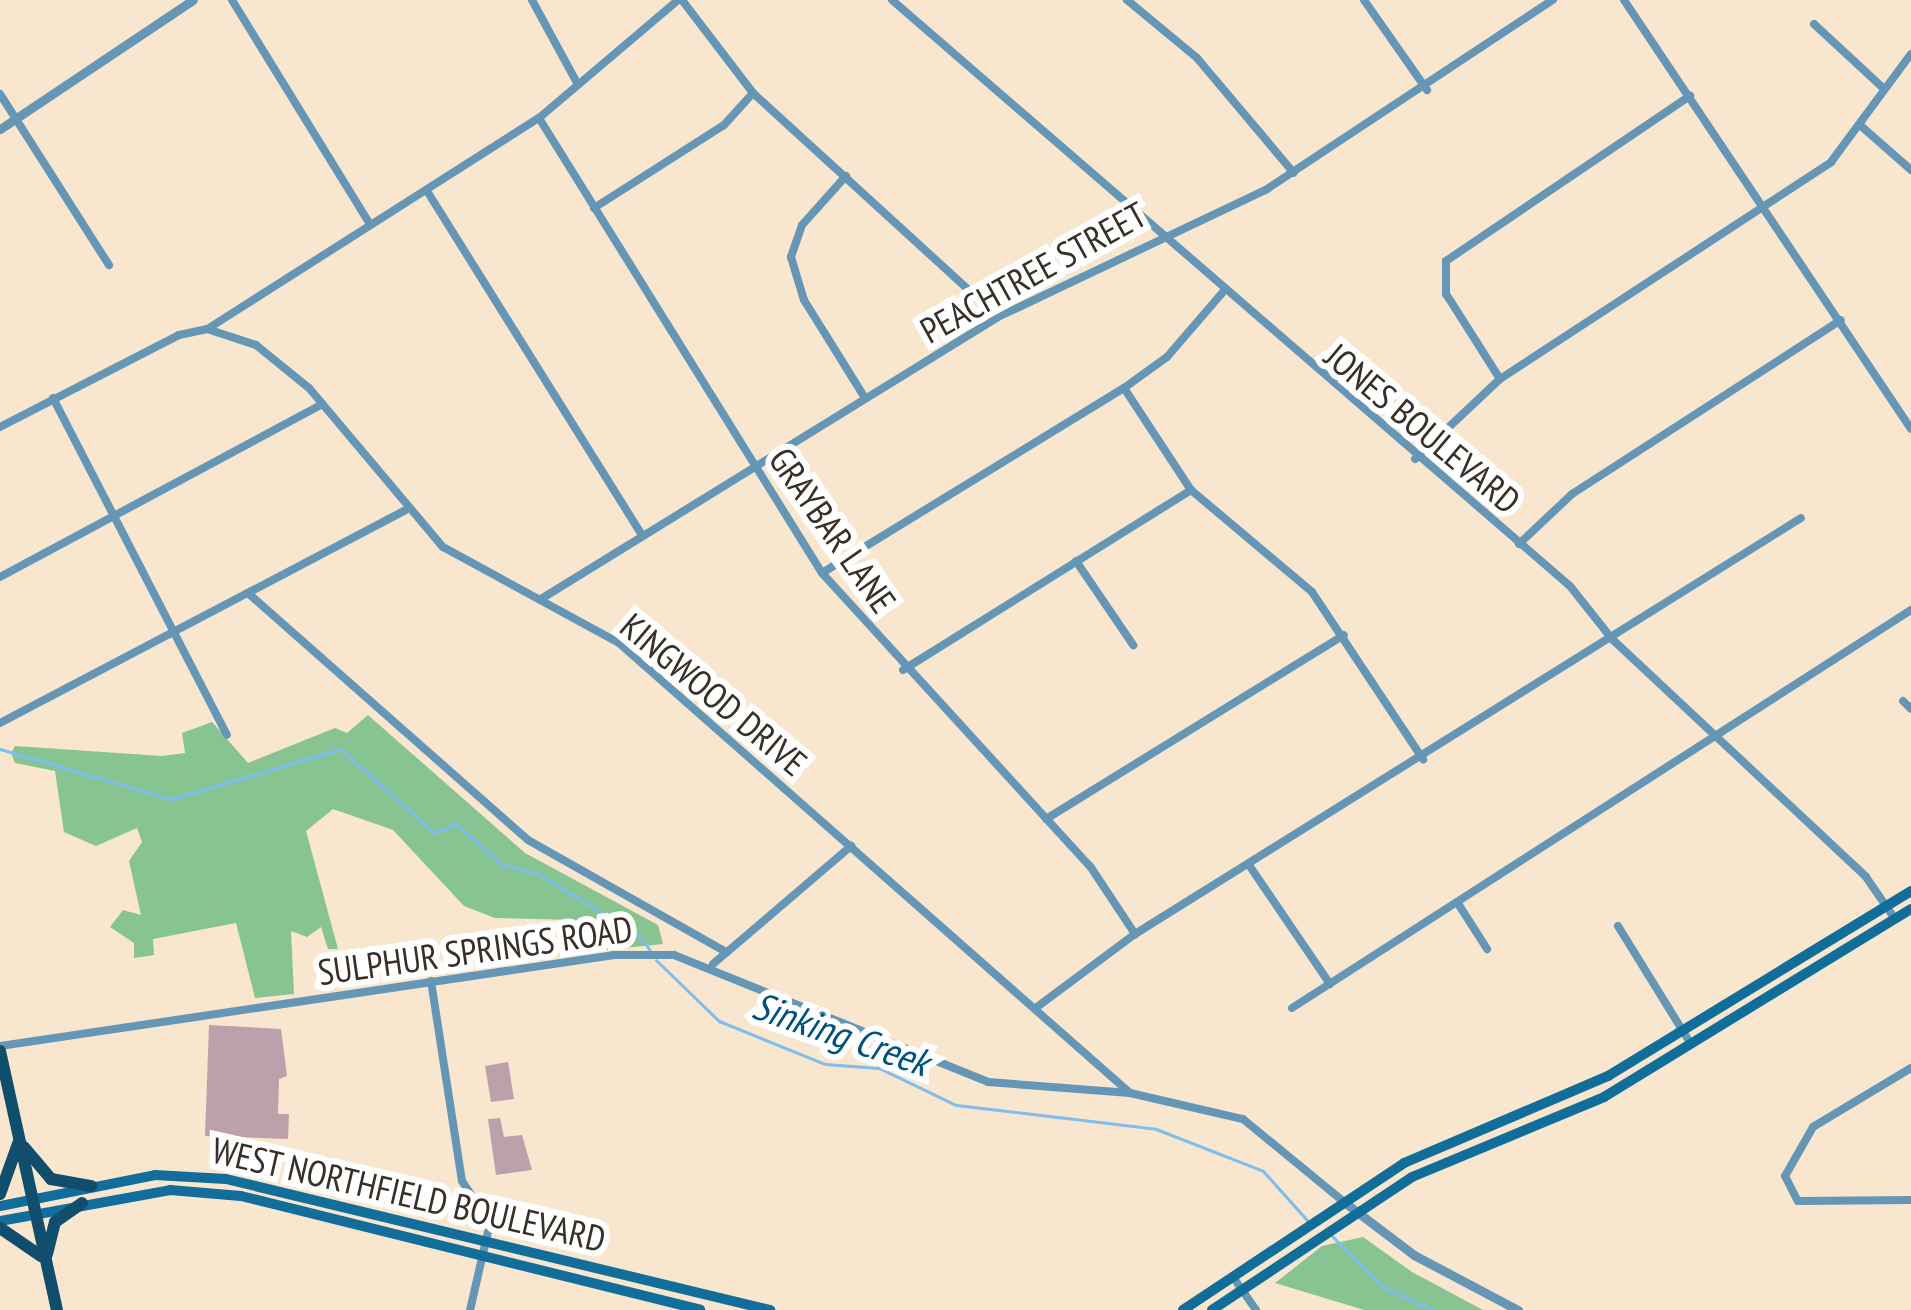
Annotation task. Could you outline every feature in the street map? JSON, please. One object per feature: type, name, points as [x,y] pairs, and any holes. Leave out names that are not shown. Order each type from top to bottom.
[{"type":"main road","points":[[1183,1310],[1344,1202],[1440,1145],[1566,1098],[1911,891]]},
{"type":"main road","points":[[1212,1310],[1357,1211],[1459,1154],[1604,1097],[1911,909]]},
{"type":"main road","points":[[0,1048],[57,1310]]},
{"type":"main road","points":[[19,1140],[51,1179],[91,1186]]},
{"type":"main road","points":[[0,1194],[19,1140]]},
{"type":"main road","name":"WEST NORTHFIELD BOULEVARD","points":[[33,1206],[91,1186],[155,1175],[226,1179],[770,1310]]},
{"type":"main road","name":"WEST NORTHFIELD BOULEVARD","points":[[33,1206],[170,1190],[241,1196],[700,1310]]},
{"type":"main road","points":[[46,1262],[55,1222],[82,1203]]},
{"type":"main road","points":[[0,1206],[33,1206]]},
{"type":"main road","points":[[33,1206],[0,1225],[46,1262]]},
{"type":"street","points":[[0,129],[193,0]]},
{"type":"street","points":[[232,0],[370,224]]},
{"type":"street","points":[[532,0],[577,84]]},
{"type":"street","points":[[0,427],[207,329],[428,191],[539,118],[680,0],[753,93],[998,317]]},
{"type":"street","name":"JONES BOULEVARD","points":[[892,0],[1415,459],[1570,586],[1612,639],[1887,906],[1895,919]]},
{"type":"street","points":[[1127,0],[1197,58],[1294,172]]},
{"type":"street","points":[[1364,0],[1427,90]]},
{"type":"street","name":"PEACHTREE STREET","points":[[541,599],[998,317],[1156,233],[1294,172],[1427,90],[1553,0]]},
{"type":"street","points":[[1624,0],[1911,429]]},
{"type":"street","points":[[1814,24],[1882,88]]},
{"type":"street","points":[[1415,459],[1500,379],[1831,162],[1911,54]]},
{"type":"street","points":[[594,208],[724,125],[753,93]]},
{"type":"street","points":[[0,94],[109,266]]},
{"type":"street","points":[[1500,379],[1446,294],[1446,261],[1690,96]]},
{"type":"street","name":"GRAYBAR LANE","points":[[539,118],[822,573],[903,670],[1046,819],[1136,934]]},
{"type":"street","points":[[1861,126],[1911,170]]},
{"type":"street","points":[[846,176],[802,225],[791,256],[804,300],[865,398]]},
{"type":"street","points":[[428,191],[642,536]]},
{"type":"street","points":[[822,573],[1124,388],[1167,357],[1223,292]]},
{"type":"street","points":[[1519,544],[1572,494],[1841,320]]},
{"type":"street","name":"KINGWOOD DRIVE","points":[[207,329],[270,353],[323,404],[406,510],[443,547],[619,643],[1037,1007],[1130,1094]]},
{"type":"street","points":[[1124,388],[1191,490],[1294,573],[1344,635],[1423,759]]},
{"type":"street","points":[[53,398],[227,735]]},
{"type":"street","points":[[0,577],[119,519],[323,404]]},
{"type":"street","points":[[903,670],[1191,490]]},
{"type":"street","points":[[0,723],[406,510]]},
{"type":"street","points":[[1037,1007],[1136,934],[1423,759],[1801,518]]},
{"type":"street","points":[[1076,562],[1133,645]]},
{"type":"street","points":[[249,594],[528,840],[724,951]]},
{"type":"street","points":[[1292,1008],[1911,610]]},
{"type":"street","points":[[1046,819],[1344,635]]},
{"type":"street","points":[[713,964],[851,846]]},
{"type":"street","points":[[1249,866],[1330,984]]},
{"type":"street","points":[[1457,902],[1487,949]]},
{"type":"street","points":[[1618,926],[1690,1044]]},
{"type":"street","name":"SULPHUR SPRINGS ROAD","points":[[0,1048],[431,981],[658,953],[713,964],[988,1082],[1130,1094],[1243,1119],[1414,1255],[1518,1310]]},
{"type":"street","points":[[431,981],[462,1180],[490,1223],[470,1310]]},
{"type":"street","points":[[1911,1068],[1848,1106],[1795,1147],[1787,1194],[1911,1200]]},
{"type":"street","points":[[1233,1277],[1256,1310]]},
{"type":"green space","points":[[368,715],[525,853],[658,925],[663,944],[584,952],[572,920],[495,918],[464,906],[393,830],[333,809],[306,831],[338,949],[328,949],[321,927],[307,937],[291,931],[294,994],[255,998],[236,923],[153,939],[154,955],[134,958],[134,943],[110,927],[123,910],[141,915],[129,861],[142,842],[137,828],[96,846],[64,832],[55,771],[15,763],[11,753],[15,746],[162,756],[185,753],[182,733],[212,722],[248,763],[335,728],[347,733]]},
{"type":"green space","points":[[1363,1237],[1412,1272],[1483,1310],[1364,1310],[1275,1283],[1322,1246]]},
{"type":"building","points":[[209,1025],[281,1029],[287,1076],[279,1079],[278,1114],[289,1114],[288,1139],[205,1136]]},
{"type":"building","points":[[508,1062],[514,1099],[491,1102],[485,1066]]},
{"type":"building","points":[[500,1118],[504,1137],[522,1135],[532,1170],[496,1175],[488,1119]]},
{"type":"waterway","name":"Sinking Creek","points":[[0,749],[171,799],[341,749],[434,833],[456,824],[503,865],[538,874],[639,935],[651,952]]},
{"type":"waterway","name":"Sinking Creek","points":[[656,960],[719,1021],[825,1064],[879,1068],[956,1105],[1156,1129],[1263,1171],[1307,1220]]},
{"type":"waterway","name":"Sinking Creek","points":[[1330,1234],[1383,1287],[1433,1310]]}]
